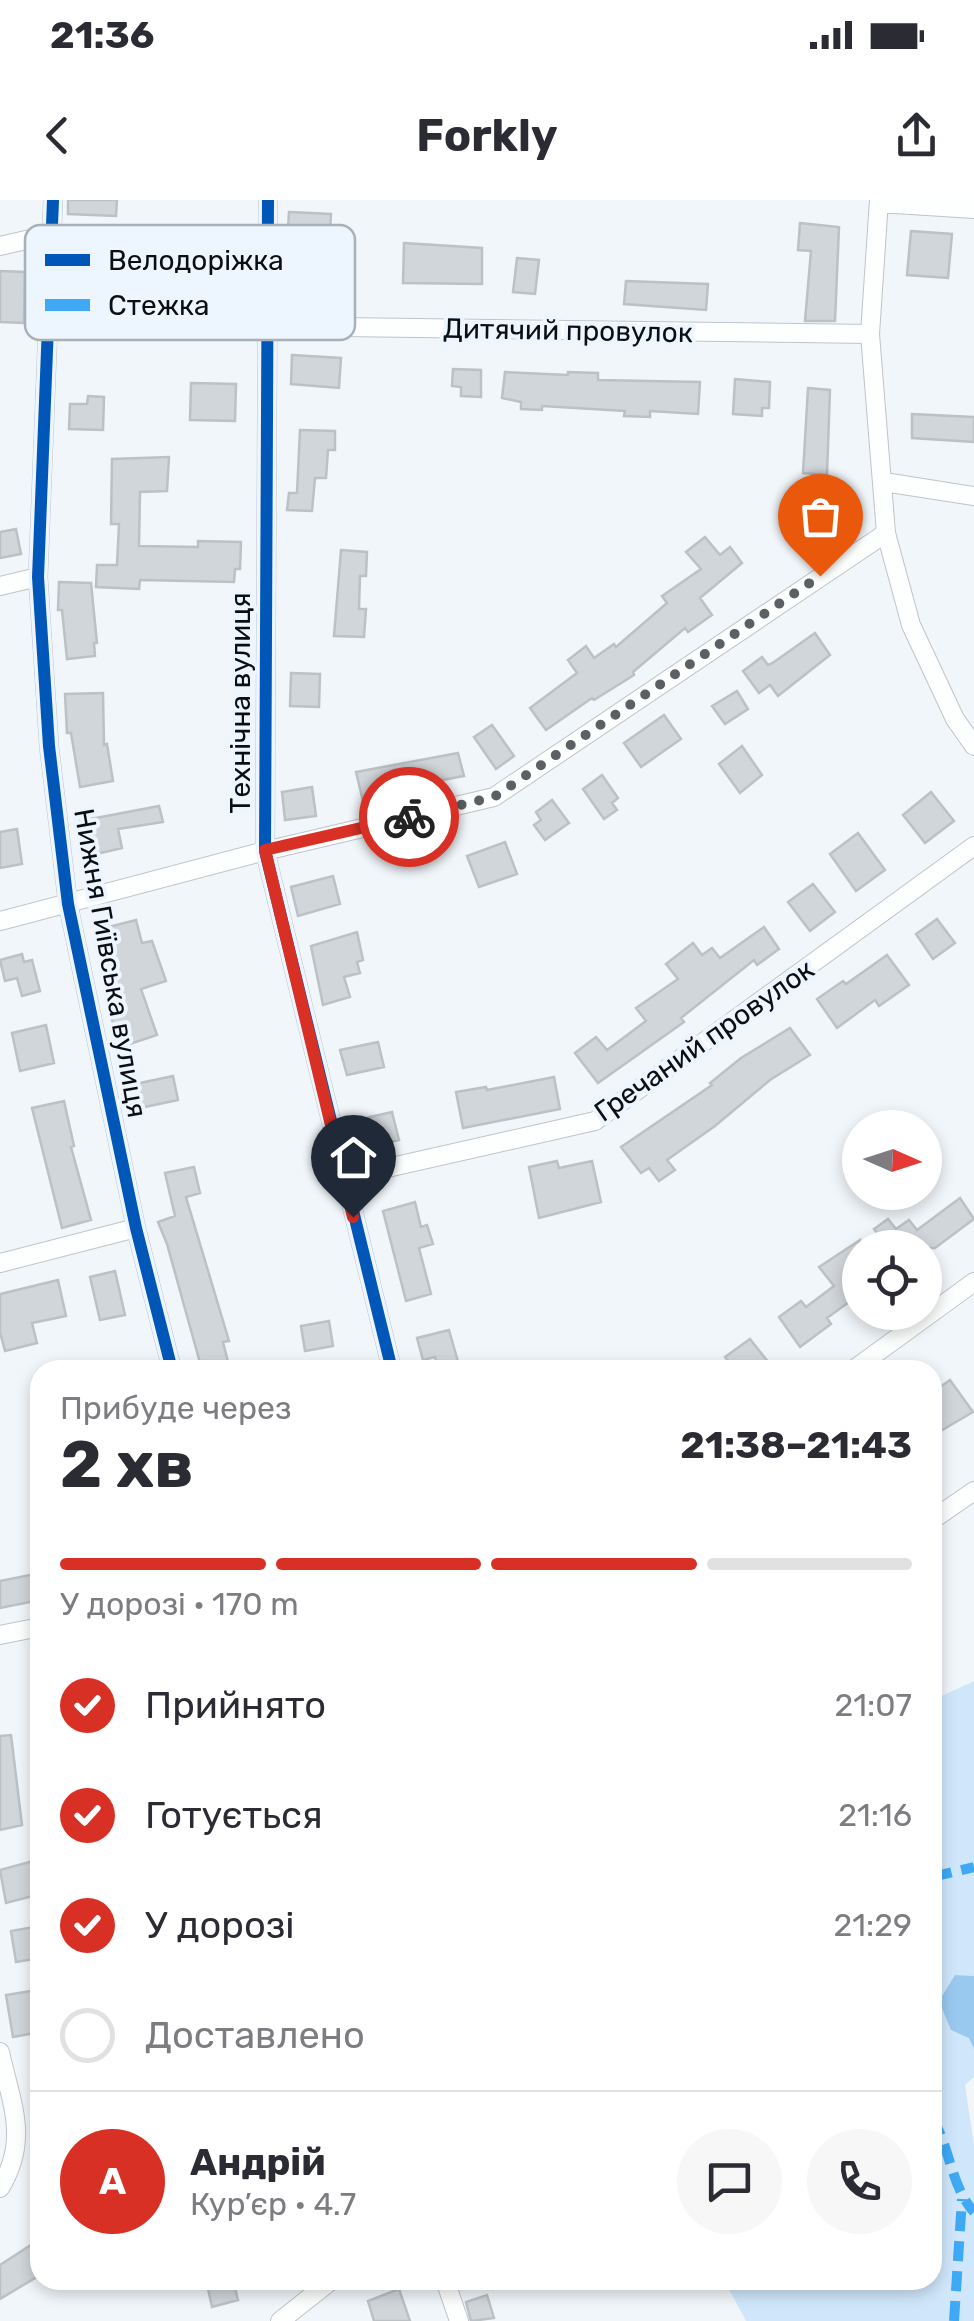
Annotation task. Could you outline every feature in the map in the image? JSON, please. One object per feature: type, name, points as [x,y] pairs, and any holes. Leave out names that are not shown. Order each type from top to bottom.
[{"type":"street","name":"Технічна вулиця","points":[[268,200],[268,225]]},
{"type":"street","points":[[974,209],[879,202],[870,334],[886,532],[912,625],[955,719],[974,746]]},
{"type":"street","points":[[0,246],[25,240]]},
{"type":"street","name":"Дитячий провулок","points":[[355,327],[870,334]]},
{"type":"street","name":"Нижня Гиївська вулиця","points":[[48,340],[38,578],[49,746],[68,904],[136,1228],[169,1360]]},
{"type":"street","name":"Технічна вулиця","points":[[267,340],[265,850],[389,1360]]},
{"type":"street","points":[[884,482],[974,496]]},
{"type":"street","points":[[0,921],[265,850],[494,797],[886,532]]},
{"type":"street","points":[[0,586],[38,578]]},
{"type":"street","name":"Гречаний провулок","points":[[343,1178],[595,1121],[974,846]]},
{"type":"street","points":[[0,1263],[136,1228]]},
{"type":"street","points":[[867,1360],[974,1282]]},
{"type":"street","points":[[942,1513],[974,1491]]},
{"type":"street","points":[[0,1635],[30,1628]]},
{"type":"street","points":[[0,2052],[19,2139],[13,2167],[0,2188]]},
{"type":"street","points":[[280,2321],[319,2290]]},
{"type":"street","points":[[448,2290],[459,2321]]},
{"type":"shaded area","points":[[974,1681],[974,1976],[955,1975],[974,2049],[974,2077],[965,2085],[974,2145],[974,2321],[746,2321],[729,2290],[942,2290],[942,1696]]},
{"type":"water","points":[[955,1975],[974,1976],[974,2049],[969,2038],[951,2030],[942,2008],[942,1996]]},
{"type":"building","points":[[68,200],[117,200],[116,216],[68,214]]},
{"type":"building","points":[[289,212],[331,214],[330,225],[288,225]]},
{"type":"building","points":[[800,223],[839,227],[835,321],[805,321],[811,251],[798,250]]},
{"type":"building","points":[[911,231],[952,234],[948,278],[907,275]]},
{"type":"building","points":[[404,243],[482,248],[482,284],[403,283]]},
{"type":"building","points":[[517,258],[539,260],[535,294],[513,292]]},
{"type":"building","points":[[0,271],[25,272],[24,323],[0,322]]},
{"type":"building","points":[[626,281],[708,284],[706,310],[624,304]]},
{"type":"building","points":[[292,355],[341,358],[339,388],[291,384]]},
{"type":"building","points":[[453,369],[481,370],[481,397],[461,396],[461,387],[452,386]]},
{"type":"building","points":[[505,372],[598,373],[598,380],[700,382],[698,414],[650,411],[650,417],[624,416],[625,411],[542,406],[542,410],[521,409],[521,402],[502,398]]},
{"type":"building","points":[[735,379],[770,382],[769,408],[762,408],[762,416],[733,414]]},
{"type":"building","points":[[191,383],[236,384],[235,421],[190,420]]},
{"type":"building","points":[[808,388],[830,390],[827,475],[803,473]]},
{"type":"building","points":[[88,396],[104,397],[103,430],[69,429],[70,404],[87,404]]},
{"type":"building","points":[[912,414],[974,417],[974,442],[912,438]]},
{"type":"building","points":[[300,430],[335,431],[335,450],[328,450],[326,478],[315,478],[312,511],[287,510],[289,493],[297,493]]},
{"type":"building","points":[[169,457],[167,491],[140,492],[139,546],[198,547],[198,541],[241,542],[240,569],[235,569],[234,582],[140,580],[139,589],[96,587],[97,565],[117,565],[119,524],[111,524],[112,459]]},
{"type":"building","points":[[795,506],[824,507],[823,533],[801,532],[802,522],[795,522]]},
{"type":"building","points":[[16,529],[21,554],[0,558],[0,532]]},
{"type":"building","points":[[705,537],[720,555],[730,547],[742,563],[700,598],[712,615],[688,632],[685,628],[634,675],[546,730],[530,708],[577,673],[568,660],[586,646],[594,658],[614,644],[616,647],[667,603],[662,596],[701,569],[686,552]]},
{"type":"building","points":[[341,550],[367,552],[366,576],[360,576],[359,609],[366,609],[364,637],[334,636]]},
{"type":"building","points":[[59,582],[91,583],[95,656],[67,659],[62,610],[58,610]]},
{"type":"building","points":[[815,633],[830,655],[778,696],[770,685],[759,693],[743,671],[762,657],[768,665],[774,662]]},
{"type":"building","points":[[291,673],[320,674],[319,707],[290,706]]},
{"type":"building","points":[[737,691],[748,709],[725,724],[712,706]]},
{"type":"building","points":[[103,693],[104,745],[107,744],[113,781],[80,787],[71,733],[67,733],[65,694]]},
{"type":"building","points":[[664,715],[681,739],[641,767],[624,743]]},
{"type":"building","points":[[492,725],[514,756],[496,769],[474,737]]},
{"type":"building","points":[[742,746],[762,775],[740,793],[719,764]]},
{"type":"building","points":[[458,753],[464,776],[395,789],[397,793],[363,801],[356,772]]},
{"type":"building","points":[[602,775],[618,798],[612,803],[617,810],[604,819],[583,789]]},
{"type":"building","points":[[312,787],[316,816],[285,820],[282,792]]},
{"type":"building","points":[[931,792],[954,821],[925,843],[903,815]]},
{"type":"building","points":[[552,800],[569,823],[545,840],[534,825],[541,820],[536,812]]},
{"type":"building","points":[[159,806],[163,822],[118,829],[122,848],[88,856],[80,821]]},
{"type":"building","points":[[17,829],[22,864],[0,868],[0,832]]},
{"type":"building","points":[[858,833],[885,870],[856,891],[830,854]]},
{"type":"building","points":[[505,842],[517,874],[479,887],[467,856]]},
{"type":"building","points":[[333,876],[340,904],[298,916],[291,887]]},
{"type":"building","points":[[813,884],[835,912],[810,931],[788,902]]},
{"type":"building","points":[[937,919],[955,943],[933,959],[916,934]]},
{"type":"building","points":[[136,920],[142,943],[152,941],[166,981],[141,989],[157,1035],[121,1047],[108,1008],[122,1004],[97,930]]},
{"type":"building","points":[[764,927],[779,949],[757,965],[754,960],[681,1018],[684,1022],[598,1083],[575,1053],[596,1037],[607,1050],[646,1021],[636,1008],[678,979],[666,964],[693,943],[702,955],[712,948],[720,958]]},
{"type":"building","points":[[357,932],[363,960],[357,962],[360,973],[344,977],[350,997],[323,1005],[311,946]]},
{"type":"building","points":[[22,954],[24,962],[32,960],[40,991],[22,996],[17,978],[5,981],[0,960]]},
{"type":"building","points":[[887,955],[909,985],[879,1006],[875,1000],[837,1028],[817,999]]},
{"type":"building","points":[[46,1025],[54,1063],[20,1071],[12,1033]]},
{"type":"building","points":[[790,1028],[810,1055],[770,1080],[667,1160],[675,1170],[659,1181],[649,1168],[641,1173],[621,1147],[712,1085],[741,1058]]},
{"type":"building","points":[[378,1042],[384,1067],[347,1075],[340,1050]]},
{"type":"building","points":[[173,1076],[178,1100],[140,1108],[135,1084]]},
{"type":"building","points":[[554,1077],[560,1109],[463,1128],[456,1092]]},
{"type":"building","points":[[64,1101],[74,1146],[71,1147],[91,1220],[62,1228],[32,1108]]},
{"type":"building","points":[[392,1112],[399,1140],[364,1147],[357,1120]]},
{"type":"building","points":[[557,1161],[559,1168],[592,1161],[601,1202],[539,1218],[529,1167]]},
{"type":"building","points":[[194,1167],[200,1193],[186,1197],[229,1341],[223,1342],[228,1360],[199,1360],[158,1222],[175,1216],[165,1173]]},
{"type":"building","points":[[960,1198],[974,1219],[942,1243],[942,1230],[917,1230]]},
{"type":"building","points":[[415,1202],[421,1227],[427,1225],[433,1244],[419,1248],[431,1294],[406,1301],[383,1211]]},
{"type":"building","points":[[888,1219],[896,1229],[909,1220],[917,1230],[874,1229]]},
{"type":"building","points":[[842,1252],[842,1307],[827,1318],[831,1324],[800,1347],[779,1317],[801,1301],[806,1307],[834,1286],[819,1267]]},
{"type":"building","points":[[115,1271],[125,1315],[100,1320],[90,1277]]},
{"type":"building","points":[[58,1280],[66,1316],[32,1323],[37,1343],[5,1351],[0,1332],[0,1294]]},
{"type":"building","points":[[329,1321],[333,1346],[305,1351],[301,1326]]},
{"type":"building","points":[[449,1330],[458,1360],[423,1360],[417,1338]]},
{"type":"building","points":[[750,1339],[767,1360],[727,1360],[725,1357]]},
{"type":"building","points":[[950,1380],[973,1412],[942,1430],[942,1386]]},
{"type":"building","points":[[30,1575],[30,1602],[0,1608],[0,1581]]},
{"type":"building","points":[[11,1735],[22,1825],[0,1830],[0,1736]]},
{"type":"building","points":[[30,1862],[30,1897],[6,1903],[0,1870]]},
{"type":"building","points":[[30,1928],[30,1960],[16,1962],[11,1931]]},
{"type":"building","points":[[30,1991],[30,2034],[13,2037],[6,1995]]},
{"type":"building","points":[[30,2246],[30,2281],[0,2299],[0,2265]]},
{"type":"building","points":[[208,2290],[236,2290],[238,2300],[212,2307]]},
{"type":"building","points":[[399,2290],[410,2321],[374,2321],[368,2301]]},
{"type":"building","points":[[487,2295],[494,2318],[471,2321],[466,2302]]},
{"type":"marked path","points":[[942,1875],[974,1867]]},
{"type":"marked path","points":[[942,2139],[960,2191],[974,2212]]},
{"type":"marked path","points":[[954,2321],[962,2199]]},
{"type":"cycle path","points":[[52,225],[53,200]]},
{"type":"cycle path","points":[[268,200],[268,225]]},
{"type":"cycle path","points":[[47,340],[38,577],[49,746],[68,904],[136,1228],[169,1360]]},
{"type":"cycle path","points":[[267,340],[265,851],[390,1360]]},
{"type":"way so far","points":[[409,817],[494,797],[820,576]]},
{"type":"route","points":[[353,1217],[265,850],[409,817]]}]
